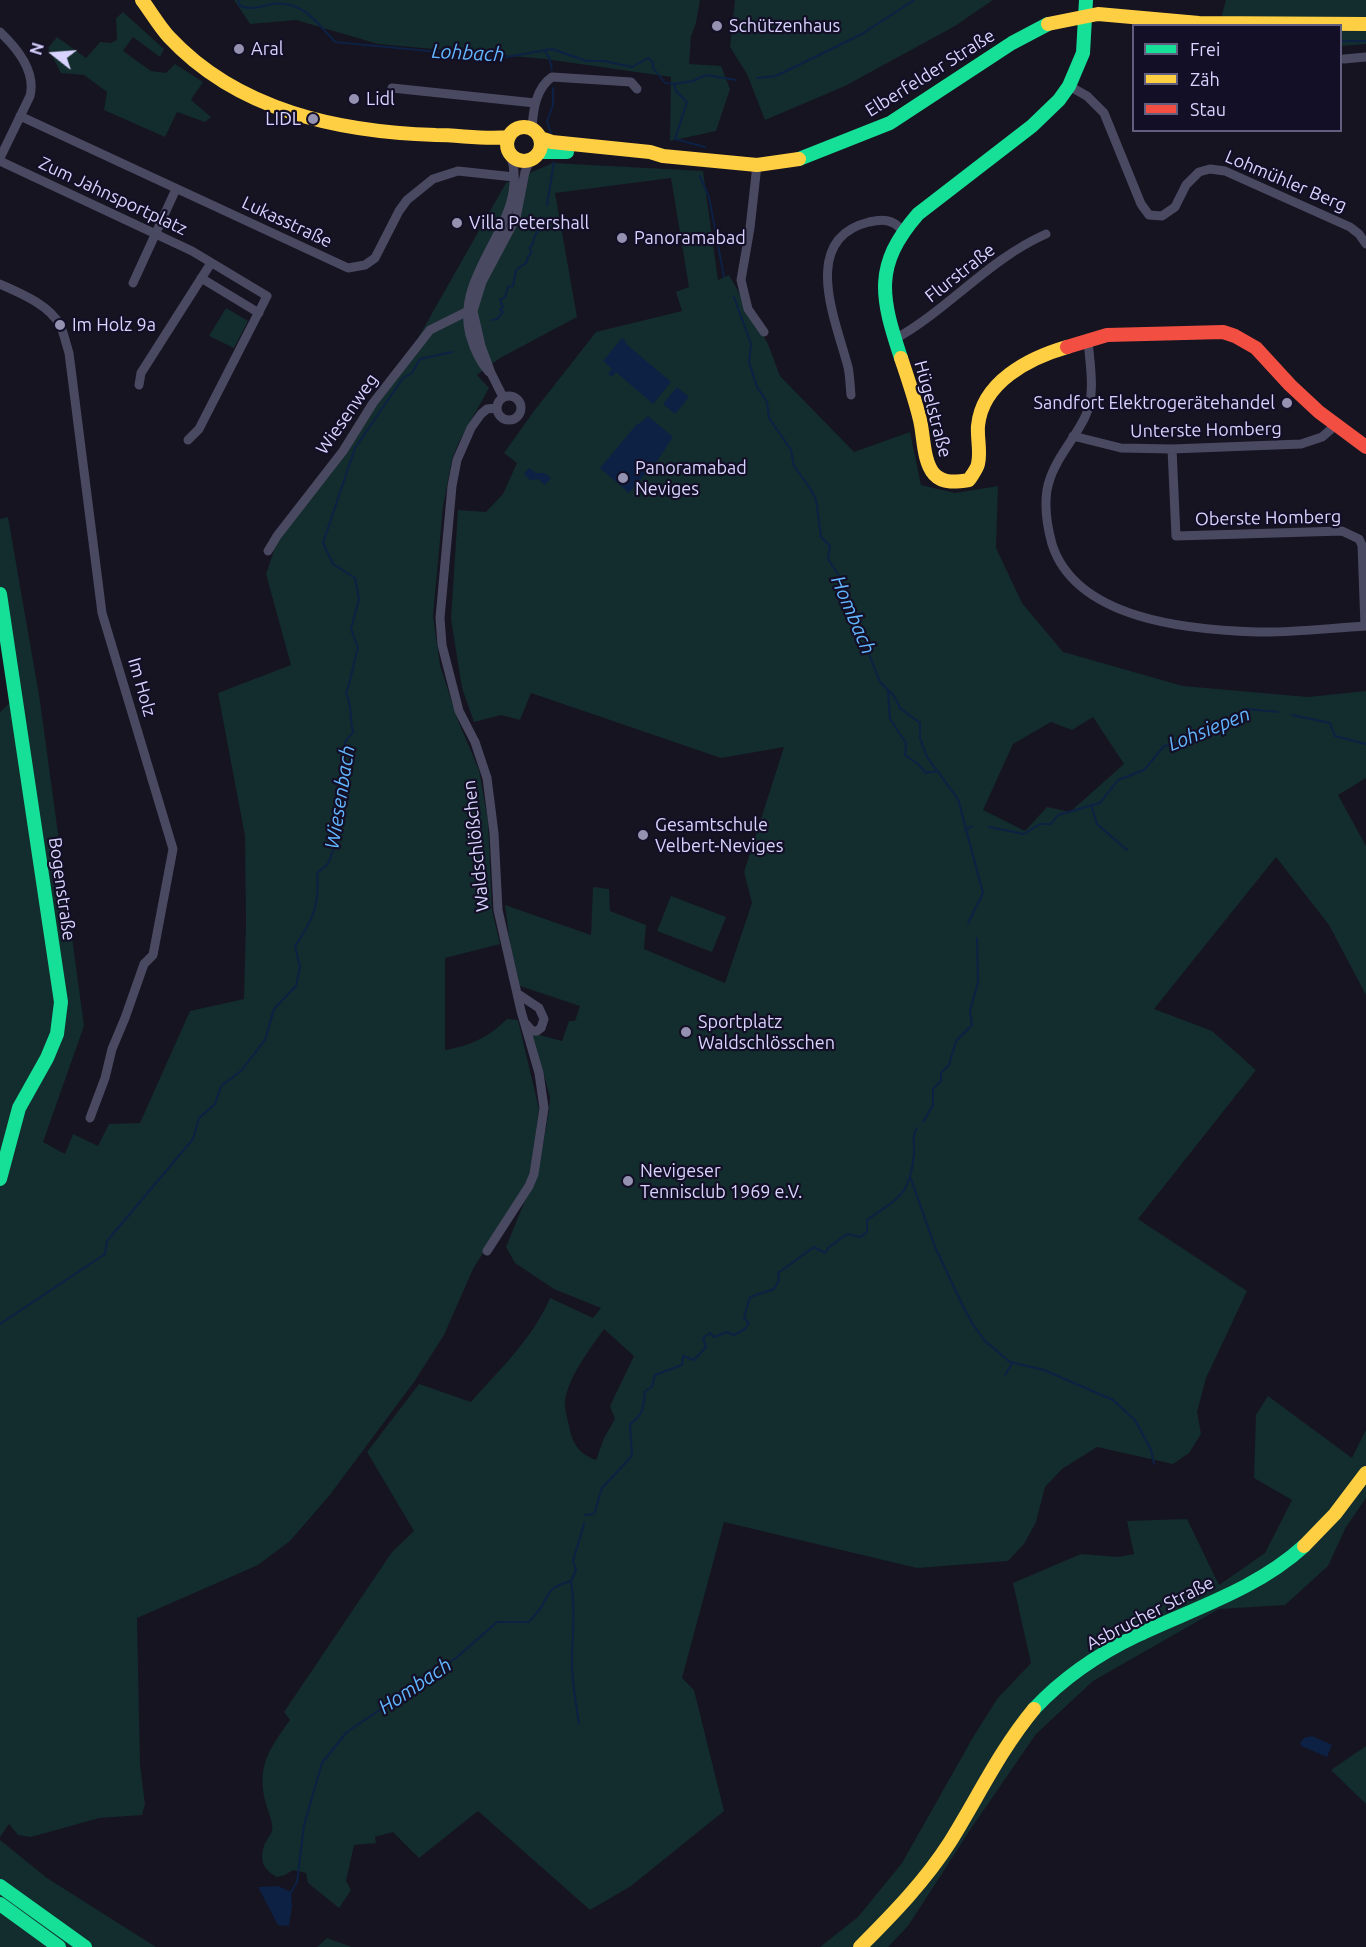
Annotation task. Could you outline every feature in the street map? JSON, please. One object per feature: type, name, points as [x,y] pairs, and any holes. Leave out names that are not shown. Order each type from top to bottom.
[{"type":"main road","points":[[142,0],[171,41],[194,62],[247,96],[293,114],[333,124],[444,141],[502,147],[509,147],[513,131],[533,137]]},
{"type":"main road","points":[[1069,86],[1083,53],[1086,0]]},
{"type":"main road","name":"Elberfelder Straße","points":[[509,147],[523,162],[533,137],[552,150],[648,158],[663,156],[757,165],[789,162],[808,157],[890,123],[1012,43],[1050,23],[1098,14],[1214,24],[1366,24]]},
{"type":"main road","name":"Hügelstraße","points":[[1069,86],[1059,100],[1032,126],[918,214],[903,230],[890,256],[884,280],[885,305],[924,436],[926,459],[931,473],[940,480],[951,483],[969,480],[978,464],[978,425],[982,407],[997,384],[1029,362],[1053,351],[1107,335],[1222,332],[1235,336],[1256,348],[1290,385],[1336,425],[1366,447]]},
{"type":"main road","name":"Bogenstraße","points":[[0,594],[61,1002],[61,1022],[58,1038],[51,1053],[19,1108],[0,1179]]},
{"type":"main road","name":"Asbrucher Straße","points":[[860,1947],[910,1897],[925,1878],[950,1841],[1005,1746],[1052,1692],[1082,1668],[1117,1645],[1251,1583],[1274,1570],[1320,1531],[1366,1473]]},
{"type":"main road","points":[[0,1886],[85,1947]]},
{"type":"main road","points":[[0,1904],[59,1947]]},
{"type":"street","points":[[0,32],[25,63],[33,86],[0,160]]},
{"type":"street","points":[[1344,59],[1366,57]]},
{"type":"street","points":[[470,311],[482,282],[516,218],[533,137],[535,103],[542,88],[552,77],[631,82],[637,88]]},
{"type":"street","name":"Lohmühler Berg","points":[[1069,86],[1087,96],[1104,113],[1141,204],[1149,215],[1162,216],[1175,207],[1186,185],[1199,172],[1210,169],[1225,171],[1350,227],[1366,244]]},
{"type":"street","points":[[392,88],[535,103]]},
{"type":"street","name":"Lukasstraße","points":[[20,116],[348,268],[365,265],[375,258],[407,200],[433,179],[458,171],[514,177]]},
{"type":"street","points":[[503,397],[474,349],[468,300],[475,280],[507,216],[514,177],[509,147]]},
{"type":"street","name":"Zum Jahnsportplatz","points":[[0,160],[192,251],[267,296],[259,312]]},
{"type":"street","points":[[757,165],[741,280],[748,309],[764,332]]},
{"type":"street","points":[[133,283],[176,189]]},
{"type":"street","points":[[851,395],[849,370],[828,297],[831,251],[838,238],[855,225],[883,219],[898,225],[903,230]]},
{"type":"street","name":"Flurstraße","points":[[895,339],[916,327],[993,266],[1032,240],[1046,234]]},
{"type":"street","points":[[139,385],[141,373],[211,263]]},
{"type":"street","points":[[188,440],[199,429],[259,312],[201,278]]},
{"type":"street","name":"Im Holz","points":[[0,284],[42,306],[52,315],[60,325],[69,353],[102,613],[173,849],[153,955],[144,964],[112,1049],[105,1078],[90,1118]]},
{"type":"street","name":"Wiesenweg","points":[[268,551],[277,536],[344,451],[373,403],[430,330],[470,311]]},
{"type":"street","points":[[1088,341],[1092,381],[1086,415],[1058,461],[1048,488],[1046,508],[1048,528],[1055,552],[1068,574],[1095,597],[1129,613],[1160,622],[1258,632],[1366,626]]},
{"type":"street","points":[[513,396],[520,402],[520,411],[514,418],[506,419],[499,413],[497,408],[503,397],[513,396]]},
{"type":"street","name":"Waldschlößchen","points":[[488,1251],[529,1186],[534,1174],[544,1108],[538,1073],[498,910],[494,833],[488,778],[475,742],[459,711],[442,645],[440,618],[451,495],[457,460],[471,428],[481,414],[487,409],[497,408]]},
{"type":"street","name":"Unterste Homberg","points":[[1073,436],[1121,448],[1301,444],[1322,437],[1336,425]]},
{"type":"street","name":"Oberste Homberg","points":[[1172,448],[1176,536],[1318,530],[1342,531],[1354,535],[1359,538],[1362,545],[1366,626]]},
{"type":"street","points":[[518,994],[539,1008],[544,1018],[541,1028],[537,1031],[532,1031],[524,1022]]},
{"type":"green space","points":[[234,0],[700,0],[691,36],[689,64],[721,66],[730,89],[716,131],[670,141],[671,77],[545,59],[378,44],[296,20],[250,24]]},
{"type":"green space","points":[[735,0],[993,0],[955,26],[845,86],[765,120],[747,74],[730,47]]},
{"type":"green space","points":[[1226,0],[1366,0],[1366,44],[1342,46],[1342,24],[1220,24]]},
{"type":"green space","points":[[123,12],[164,49],[160,57],[133,37],[123,51],[151,71],[166,73],[175,64],[203,82],[191,100],[211,117],[205,122],[177,112],[165,137],[104,110],[107,92],[84,75],[61,73],[48,48],[57,37],[86,58],[100,42],[111,43],[117,40],[116,18]]},
{"type":"green space","points":[[553,163],[703,171],[718,280],[729,275],[768,344],[780,376],[854,452],[910,432],[921,485],[955,493],[998,486],[996,548],[1022,603],[1063,652],[1183,686],[1308,697],[1366,691],[1366,778],[1338,795],[1366,846],[1366,995],[1329,925],[1276,857],[1154,1009],[1212,1031],[1256,1070],[1138,1219],[1247,1291],[1206,1378],[1197,1412],[1201,1434],[1189,1453],[1173,1464],[1097,1447],[1062,1469],[1045,1487],[1036,1522],[1024,1544],[1008,1561],[917,1568],[724,1522],[682,1678],[694,1690],[724,1811],[631,1886],[590,1910],[478,1811],[419,1858],[393,1832],[375,1837],[376,1843],[354,1845],[346,1881],[351,1890],[339,1908],[308,1883],[306,1873],[293,1870],[277,1877],[265,1867],[262,1859],[263,1849],[271,1832],[272,1821],[263,1791],[263,1779],[266,1759],[290,1720],[284,1712],[392,1552],[414,1531],[367,1452],[419,1384],[471,1402],[525,1340],[550,1298],[593,1318],[601,1308],[554,1289],[515,1263],[506,1247],[539,1166],[549,1111],[550,1097],[532,1033],[562,1041],[569,1021],[575,1021],[580,1006],[520,986],[510,944],[505,905],[591,935],[593,887],[609,889],[610,911],[646,925],[644,949],[725,983],[752,903],[744,872],[784,747],[721,758],[531,693],[520,720],[501,715],[474,722],[462,688],[451,619],[458,510],[486,512],[503,494],[517,463],[504,453],[596,332],[682,311],[676,292],[689,287],[671,178],[555,193],[577,317],[500,358],[477,375],[489,388],[452,459],[443,507],[433,616],[440,665],[457,718],[479,770],[488,821],[492,910],[500,944],[445,958],[445,1050],[479,1040],[507,1019],[518,1020],[539,1109],[531,1169],[526,1184],[473,1269],[444,1335],[414,1382],[329,1496],[290,1541],[258,1565],[137,1618],[140,1765],[145,1804],[142,1815],[99,1818],[31,1837],[18,1835],[9,1824],[0,1837],[0,712],[10,703],[0,633],[0,519],[8,517],[40,701],[84,1026],[43,1142],[65,1154],[73,1134],[98,1146],[109,1124],[140,1123],[190,1011],[244,999],[245,836],[218,693],[291,665],[266,574],[277,542],[405,361],[506,183]],"holes":[[[1093,717],[1124,764],[1070,812],[1047,807],[1025,831],[983,810],[1013,744],[1051,722],[1072,730]],[[604,1329],[634,1356],[610,1406],[615,1419],[604,1438],[596,1460],[582,1453],[574,1441],[565,1408],[568,1388],[573,1377]]]},
{"type":"green space","points":[[226,308],[248,321],[234,348],[209,336]]},
{"type":"green space","points":[[671,896],[726,917],[712,952],[657,931]]},
{"type":"green space","points":[[1268,1396],[1352,1458],[1366,1430],[1366,1498],[1346,1527],[1328,1566],[1285,1605],[1219,1609],[1093,1681],[1036,1734],[908,1926],[888,1947],[820,1947],[858,1917],[902,1863],[997,1699],[1031,1663],[1013,1583],[1081,1554],[1118,1557],[1134,1554],[1127,1521],[1187,1519],[1219,1585],[1265,1553],[1292,1500],[1254,1478],[1256,1415]]},
{"type":"green space","points":[[1366,1746],[1366,1804],[1331,1770]]},
{"type":"green space","points":[[0,1840],[47,1878],[156,1947],[0,1947]]},
{"type":"green space","points":[[327,1938],[352,1947],[317,1947]]},
{"type":"water","points":[[622,338],[671,382],[653,404],[616,372],[612,377],[608,374],[612,369],[603,361]]},
{"type":"water","points":[[677,387],[689,397],[675,414],[663,404]]},
{"type":"water","points":[[648,416],[673,437],[657,461],[629,493],[600,468],[638,423]]},
{"type":"water","points":[[529,468],[551,478],[545,485],[538,479],[530,480],[524,474]]},
{"type":"water","points":[[1312,1736],[1332,1745],[1327,1757],[1301,1746],[1300,1743],[1304,1738]]},
{"type":"water","points":[[278,1886],[291,1892],[292,1906],[289,1926],[278,1925],[258,1887]]},
{"type":"waterway","name":"Lohbach","points":[[238,0],[240,6],[248,8],[272,4],[292,5],[315,20],[335,42],[501,58],[552,49],[587,61],[604,61],[632,67],[648,58],[653,62],[653,68],[665,83],[693,81],[706,75],[736,80]]},
{"type":"waterway","name":"Lohbach","points":[[757,78],[776,76],[862,34],[914,0]]},
{"type":"waterway","name":"Lohbach","points":[[1342,41],[1366,41]]},
{"type":"waterway","name":"Wiesenbach","points":[[544,50],[549,57],[552,70]]},
{"type":"waterway","name":"Hombach","points":[[674,84],[676,91],[687,102],[675,139],[705,147]]},
{"type":"waterway","name":"Wiesenbach","points":[[551,133],[547,121],[553,105],[553,88]]},
{"type":"waterway","name":"Wiesenbach","points":[[547,205],[554,162]]},
{"type":"waterway","name":"Hombach","points":[[700,176],[709,197],[724,277]]},
{"type":"waterway","name":"Wiesenbach","points":[[492,320],[497,319],[503,312],[500,310],[503,307],[500,300],[505,297],[508,287],[513,286],[516,270],[527,262],[531,254],[530,247],[542,220]]},
{"type":"waterway","name":"Hombach","points":[[734,297],[751,344],[749,362],[757,387],[767,402],[769,418],[791,450],[794,466],[816,500],[821,537],[830,546],[828,559],[840,577],[843,600],[862,631],[880,682],[894,696],[900,708],[920,723],[920,738],[927,757],[958,799],[983,893],[968,923]]},
{"type":"waterway","name":"Wiesenbach","points":[[0,1324],[105,1254],[107,1241],[193,1139],[199,1118],[215,1104],[221,1086],[241,1071],[265,1040],[274,1009],[296,986],[300,967],[295,946],[314,912],[318,884],[317,873],[328,864],[337,840],[335,829],[342,808],[337,793],[343,773],[345,742],[353,732],[346,693],[358,648],[351,629],[359,599],[355,578],[333,564],[323,543],[355,448],[403,378],[412,373],[420,359],[452,352]]},
{"type":"waterway","points":[[888,691],[890,719],[906,743],[905,755],[926,773],[937,771]]},
{"type":"waterway","name":"Lohsiepen","points":[[989,827],[1024,834],[1040,824],[1051,824],[1058,815],[1100,803],[1118,780],[1144,770],[1164,746],[1192,741],[1200,731],[1247,709],[1278,712]]},
{"type":"waterway","name":"Lohsiepen","points":[[1292,715],[1330,723],[1335,736],[1366,744]]},
{"type":"waterway","name":"Lohsiepen","points":[[1091,805],[1097,824],[1127,850]]},
{"type":"waterway","name":"Hombach","points":[[965,830],[972,826]]},
{"type":"waterway","name":"Hombach","points":[[923,1122],[933,1105],[933,1089],[941,1081],[941,1073],[949,1065],[956,1041],[972,1025],[970,1010],[978,983],[977,938]]},
{"type":"waterway","name":"Hombach","points":[[585,1515],[594,1514],[602,1488],[632,1456],[630,1424],[640,1414],[645,1391],[652,1387],[655,1375],[682,1365],[683,1356],[694,1360],[706,1347],[703,1338],[710,1333],[714,1337],[727,1332],[734,1335],[745,1329],[749,1323],[744,1318],[750,1297],[774,1289],[779,1280],[778,1273],[814,1247],[825,1253],[829,1247],[847,1234],[861,1237],[867,1232],[867,1220],[901,1195],[909,1180],[917,1128]]},
{"type":"waterway","points":[[911,1179],[935,1247],[972,1323],[985,1341],[1010,1362],[1044,1370],[1113,1400],[1135,1420],[1151,1450],[1154,1464]]},
{"type":"waterway","points":[[1005,1375],[1013,1362]]},
{"type":"waterway","name":"Hombach","points":[[291,1892],[297,1882],[304,1825],[322,1763],[347,1732],[456,1658],[497,1622],[529,1622],[541,1608],[552,1589],[571,1581],[576,1570],[573,1561],[584,1524]]},
{"type":"waterway","points":[[571,1582],[572,1672],[579,1724]]},
{"type":"traffic: fast","points":[[901,358],[886,299],[885,283],[894,250],[918,214],[1032,126],[1059,100],[1069,86],[1083,53],[1086,0]]},
{"type":"traffic: fast","points":[[799,159],[890,123],[1012,43],[1048,24]]},
{"type":"traffic: fast","points":[[540,152],[567,152]]},
{"type":"traffic: fast","points":[[0,594],[61,1002],[57,1034],[47,1058],[19,1108],[0,1179]]},
{"type":"traffic: fast","points":[[1034,1709],[1070,1677],[1110,1650],[1246,1586],[1286,1561],[1304,1546]]},
{"type":"traffic: fast","points":[[0,1886],[85,1947]]},
{"type":"traffic: fast","points":[[0,1904],[59,1947]]},
{"type":"traffic: slow","points":[[142,0],[169,37],[196,62],[226,83],[258,100],[292,113],[363,129],[482,138],[509,137]]},
{"type":"traffic: slow","points":[[1048,24],[1098,14],[1199,23],[1366,24]]},
{"type":"traffic: slow","points":[[524,127],[536,132],[541,144],[536,156],[524,161],[512,156],[507,144],[512,132],[524,127]]},
{"type":"traffic: slow","points":[[540,138],[552,142],[650,152],[663,156],[757,165],[799,159]]},
{"type":"traffic: slow","points":[[901,358],[918,412],[930,469],[938,477],[950,482],[969,480],[977,466],[978,426],[981,410],[998,385],[1023,365],[1067,347]]},
{"type":"traffic: slow","points":[[1304,1546],[1335,1514],[1366,1473]]},
{"type":"traffic: slow","points":[[860,1947],[908,1897],[930,1870],[950,1842],[1000,1757],[1034,1709]]},
{"type":"traffic: jam","points":[[1067,347],[1107,335],[1223,332],[1235,336],[1256,348],[1319,412],[1366,447]]},
{"type":"place","name":"Schützenhaus","points":[[717,26]]},
{"type":"place","name":"Aral","points":[[239,49]]},
{"type":"place","name":"Lidl","points":[[354,99]]},
{"type":"place","name":"LIDL","points":[[313,119]]},
{"type":"place","name":"Villa Petershall","points":[[457,223]]},
{"type":"place","name":"Panoramabad","points":[[622,238]]},
{"type":"place","name":"Im Holz 9a","points":[[60,325]]},
{"type":"place","name":"Sandfort Elektrogerätehandel","points":[[1287,403]]},
{"type":"place","name":"Panoramabad Neviges","points":[[623,478]]},
{"type":"place","name":"Gesamtschule Velbert-Neviges","points":[[643,835]]},
{"type":"place","name":"Sportplatz Waldschlösschen","points":[[686,1032]]},
{"type":"place","name":"Nevigeser Tennisclub 1969 e.V.","points":[[628,1181]]}]
